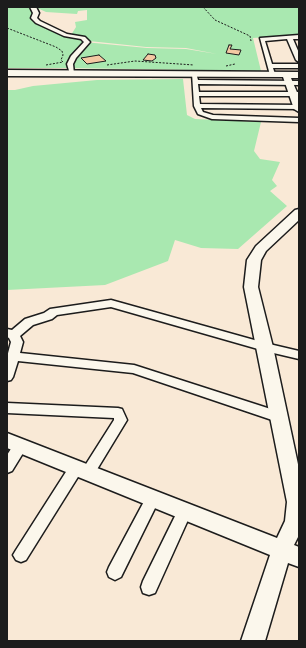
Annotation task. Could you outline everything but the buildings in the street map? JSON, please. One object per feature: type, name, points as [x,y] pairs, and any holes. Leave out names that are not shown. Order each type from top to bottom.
[{"type":"street","points":[[32,7],[36,13],[34,18],[38,22],[66,35],[83,38],[87,42],[73,57],[71,69]]},
{"type":"street","points":[[299,36],[262,39],[271,70],[299,83]]},
{"type":"street","points":[[289,37],[299,60]]},
{"type":"street","points":[[195,78],[299,66]]},
{"type":"street","points":[[7,73],[71,69],[195,78],[288,79],[299,75]]},
{"type":"street","points":[[195,78],[197,106],[200,113],[212,117],[299,120]]},
{"type":"street","points":[[197,106],[299,108],[296,94],[288,79]]},
{"type":"street","points":[[196,94],[296,94]]},
{"type":"street","points":[[253,641],[291,554],[297,502],[295,471],[278,417],[252,287],[254,260],[261,249],[299,213]]},
{"type":"street","points":[[7,377],[17,342],[10,334],[29,322],[48,316],[54,312],[110,303],[265,347],[299,354]]},
{"type":"street","points":[[13,356],[134,369],[278,417]]},
{"type":"street","points":[[7,408],[118,413],[121,420],[82,470],[21,555]]},
{"type":"street","points":[[7,467],[14,442],[291,554]]},
{"type":"street","points":[[115,572],[153,498]]},
{"type":"street","points":[[149,587],[185,511]]},
{"type":"path","points":[[203,7],[215,20],[250,36],[251,41]]},
{"type":"path","points":[[7,28],[56,47],[62,51],[63,55],[61,60],[71,69]]},
{"type":"path","points":[[106,65],[144,61],[201,66]]},
{"type":"path","points":[[221,66],[235,64]]},
{"type":"green space","points":[[7,7],[30,7],[33,13],[31,18],[34,22],[63,36],[81,39],[84,42],[147,48],[186,49],[217,54],[186,48],[146,47],[89,41],[71,35],[76,27],[75,22],[87,20],[87,10],[78,11],[77,14],[46,12],[35,7],[299,7],[299,35],[253,38],[261,71],[7,68]]},
{"type":"green space","points":[[183,79],[187,115],[195,119],[261,122],[254,151],[260,159],[280,162],[272,180],[277,186],[270,191],[287,206],[238,249],[201,248],[175,240],[168,261],[105,285],[7,290],[7,90],[97,80]]}]
